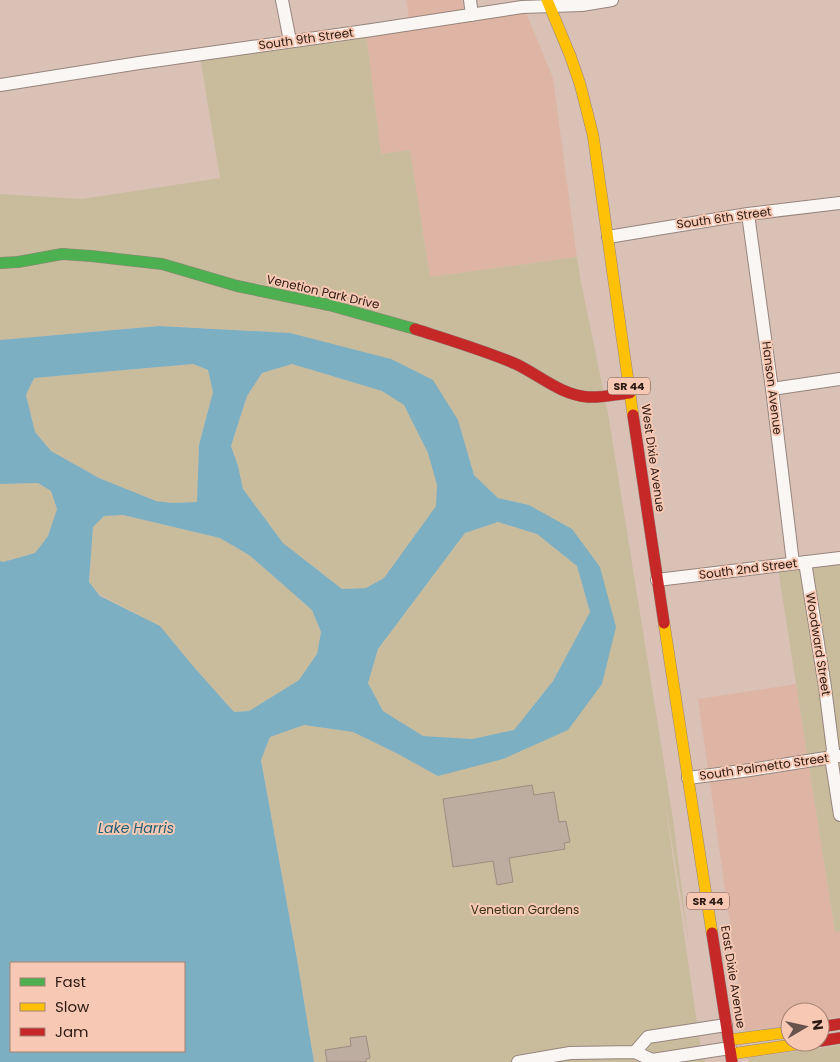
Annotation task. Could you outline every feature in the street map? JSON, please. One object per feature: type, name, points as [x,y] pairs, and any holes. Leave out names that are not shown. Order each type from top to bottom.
[{"type":"main road","name":"West Dixie Avenue","points":[[548,3],[570,55],[587,110],[596,154],[657,580],[688,778]]},
{"type":"main road","name":"Venetion Park Drive","points":[[0,264],[62,254],[162,264],[237,286],[330,305],[474,348],[517,365],[574,394],[590,398],[630,393]]},
{"type":"main road","name":"East Dixie Avenue","points":[[688,778],[730,1051]]},
{"type":"main road","points":[[730,1051],[780,1035]]},
{"type":"main road","points":[[730,1051],[780,1046]]},
{"type":"street","points":[[282,0],[290,41]]},
{"type":"street","points":[[470,0],[472,15]]},
{"type":"street","name":"South 9th Street","points":[[0,86],[139,63],[548,3],[582,5],[612,0]]},
{"type":"street","name":"South 6th Street","points":[[608,237],[748,214],[840,203]]},
{"type":"street","name":"Hanson Avenue","points":[[748,214],[772,389],[799,562]]},
{"type":"street","points":[[772,389],[840,379]]},
{"type":"street","name":"South 2nd Street","points":[[657,580],[840,558]]},
{"type":"street","name":"Woodward Street","points":[[799,562],[825,687],[833,750],[836,757],[840,815]]},
{"type":"street","name":"South Palmetto Street","points":[[688,778],[836,757]]},
{"type":"street","points":[[636,1052],[648,1037],[726,1025]]},
{"type":"street","points":[[518,1062],[570,1053],[594,1057],[606,1053],[636,1052],[652,1060],[730,1051]]},
{"type":"shaded area","points":[[406,0],[462,0],[466,18],[525,10],[553,78],[577,257],[430,277],[410,150],[381,154],[366,32],[410,24]]},
{"type":"shaded area","points":[[796,684],[835,932],[840,931],[840,1017],[830,1018],[830,1002],[780,1002],[780,1026],[745,1031],[698,699]]},
{"type":"green space","name":"Venetian Gardens","points":[[366,32],[381,154],[410,150],[430,277],[577,257],[608,413],[673,819],[689,946],[664,796],[701,1050],[703,1050],[705,1062],[314,1062],[261,760],[270,737],[304,725],[353,732],[438,776],[568,730],[600,567],[529,505],[498,498],[474,475],[458,420],[290,333],[159,326],[0,340],[0,194],[82,199],[220,178],[200,57]]},
{"type":"green space","points":[[193,364],[208,370],[213,392],[199,445],[198,502],[172,503],[156,501],[99,478],[51,451],[35,432],[26,395],[34,378]]},
{"type":"green space","points":[[292,364],[382,391],[405,405],[428,453],[437,485],[436,506],[384,578],[366,588],[342,589],[283,543],[243,489],[231,446],[247,396],[262,373]]},
{"type":"green space","points":[[38,483],[51,491],[57,509],[48,536],[35,553],[3,562],[0,561],[0,484]]},
{"type":"green space","points":[[123,515],[220,538],[249,555],[312,610],[321,632],[317,654],[299,680],[249,711],[234,712],[160,626],[100,595],[89,583],[93,527],[104,516]]},
{"type":"green space","points":[[498,522],[537,534],[577,566],[590,612],[553,681],[514,730],[472,739],[423,736],[383,711],[368,683],[378,649],[465,533]]},
{"type":"green space","points":[[840,559],[840,931],[835,932],[778,569]]},
{"type":"green space","points":[[840,1045],[840,1062],[749,1062],[748,1058],[790,1052],[830,1052],[830,1046]]},
{"type":"water","name":"Lake Harris","points":[[159,326],[290,333],[391,359],[433,380],[458,420],[474,475],[498,498],[529,505],[572,529],[600,567],[616,627],[602,684],[568,730],[503,759],[438,776],[353,732],[304,725],[270,737],[261,760],[314,1062],[0,1062],[0,561],[3,562],[35,553],[48,536],[57,509],[51,491],[38,483],[0,484],[0,340]],"holes":[[[193,364],[208,370],[213,392],[199,445],[197,502],[172,503],[156,501],[99,478],[51,451],[35,432],[26,395],[34,378]],[[292,364],[382,391],[404,405],[428,453],[437,485],[436,506],[384,578],[366,588],[342,589],[283,543],[243,489],[231,446],[247,396],[262,373]],[[123,515],[220,538],[249,555],[312,610],[321,632],[317,654],[299,680],[249,711],[234,712],[160,626],[100,596],[89,582],[93,527],[104,516]],[[498,522],[537,534],[577,566],[590,612],[553,681],[514,730],[472,739],[423,736],[383,711],[368,683],[378,649],[465,533]]]},
{"type":"building","points":[[532,785],[534,795],[554,792],[559,822],[566,821],[570,842],[564,843],[565,849],[509,858],[513,882],[497,885],[493,861],[453,867],[443,799]]},
{"type":"building","points":[[366,1036],[370,1058],[366,1059],[366,1062],[327,1062],[325,1050],[351,1046],[350,1038]]},
{"type":"traffic: fast","points":[[0,263],[18,262],[62,254],[162,264],[237,286],[329,305],[415,329]]},
{"type":"traffic: slow","points":[[547,0],[580,84],[593,135],[633,415]]},
{"type":"traffic: slow","points":[[664,623],[712,933]]},
{"type":"traffic: slow","points":[[729,1040],[780,1033]]},
{"type":"traffic: slow","points":[[731,1054],[780,1047]]},
{"type":"traffic: jam","points":[[415,329],[504,359],[525,368],[550,384],[569,393],[588,397],[630,393]]},
{"type":"traffic: jam","points":[[633,415],[664,623]]},
{"type":"traffic: jam","points":[[712,933],[732,1062]]},
{"type":"traffic: jam","points":[[830,1026],[840,1024]]},
{"type":"traffic: jam","points":[[830,1040],[840,1038]]}]
